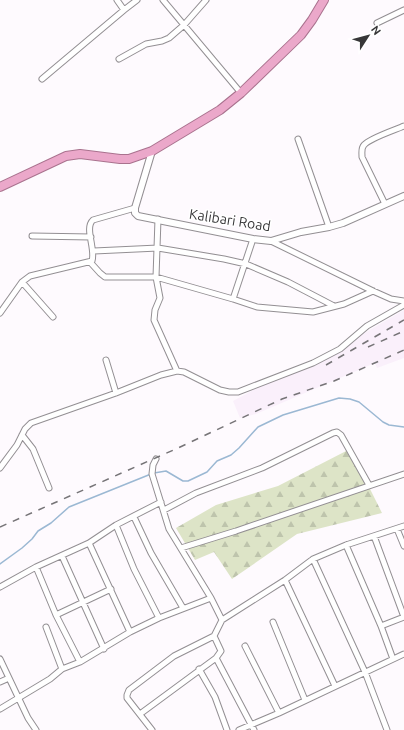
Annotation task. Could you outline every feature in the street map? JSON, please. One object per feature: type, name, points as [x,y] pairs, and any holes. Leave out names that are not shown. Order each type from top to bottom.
[{"type":"highway","points":[[0,187],[66,156],[80,154],[129,159],[152,151],[220,110],[241,94],[301,34],[312,20],[324,0]]},
{"type":"street","points":[[117,0],[124,10]]},
{"type":"street","points":[[42,79],[138,0]]},
{"type":"street","points":[[163,0],[241,94]]},
{"type":"street","points":[[119,59],[146,44],[169,38],[184,25],[206,0]]},
{"type":"street","points":[[376,23],[404,10]]},
{"type":"street","points":[[385,204],[362,157],[361,150],[364,144],[404,126]]},
{"type":"street","points":[[298,139],[329,227]]},
{"type":"street","points":[[0,313],[26,278],[34,274],[90,262],[93,258],[94,252],[89,226],[90,222],[135,208],[152,151]]},
{"type":"street","name":"Kalibari Road","points":[[135,208],[135,213],[140,217],[158,219],[253,239],[271,241],[301,232],[343,223],[404,196]]},
{"type":"street","points":[[158,219],[156,277],[160,298],[155,310],[154,320],[177,371]]},
{"type":"street","points":[[32,236],[91,237]]},
{"type":"street","points":[[233,299],[246,264],[253,239]]},
{"type":"street","points":[[271,241],[373,291],[391,299],[404,301]]},
{"type":"street","points":[[94,252],[158,248],[224,259],[246,264],[288,282],[334,306]]},
{"type":"street","points":[[90,262],[105,277],[156,277],[257,307],[313,312],[354,300],[373,291]]},
{"type":"street","points":[[22,282],[53,317]]},
{"type":"street","points":[[0,468],[17,445],[25,429],[31,423],[116,393],[161,375],[177,371],[184,372],[220,390],[238,392],[313,363],[340,349],[367,326],[404,305]]},
{"type":"street","points":[[106,360],[116,393]]},
{"type":"street","points":[[164,510],[196,493],[262,468],[337,432],[341,435],[369,485]]},
{"type":"street","points":[[22,435],[33,449],[49,488]]},
{"type":"street","points":[[156,459],[153,465],[152,474],[169,529],[211,598],[222,620]]},
{"type":"street","points":[[181,548],[236,532],[404,474]]},
{"type":"street","points":[[0,587],[89,543],[116,525],[161,502]]},
{"type":"street","points":[[134,516],[151,553],[183,608]]},
{"type":"street","points":[[116,525],[134,569],[159,618]]},
{"type":"street","points":[[152,730],[127,698],[127,692],[131,688],[174,656],[214,636],[222,620],[285,580],[313,559],[346,545],[404,526]]},
{"type":"street","points":[[397,529],[404,546]]},
{"type":"street","points":[[374,536],[404,617],[381,626]]},
{"type":"street","points":[[89,543],[130,632]]},
{"type":"street","points":[[346,545],[381,626],[393,659]]},
{"type":"street","points":[[62,556],[104,649]]},
{"type":"street","points":[[313,559],[365,672],[388,730]]},
{"type":"street","points":[[36,568],[56,615],[80,662]]},
{"type":"street","points":[[285,580],[335,686]]},
{"type":"street","points":[[56,615],[111,589]]},
{"type":"street","points":[[0,709],[50,679],[62,669],[80,662],[104,649],[130,632],[159,618],[211,598]]},
{"type":"street","points":[[273,622],[305,700]]},
{"type":"street","points":[[46,627],[62,669]]},
{"type":"street","points":[[140,714],[199,669],[216,658],[221,651],[214,636]]},
{"type":"street","points":[[245,646],[279,713]]},
{"type":"street","points":[[239,730],[253,728],[305,700],[404,654]]},
{"type":"street","points":[[216,658],[253,728]]},
{"type":"street","points":[[0,659],[28,718],[36,730]]},
{"type":"street","points":[[199,669],[215,697],[227,730]]},
{"type":"street","points":[[0,682],[9,678]]},
{"type":"shaded area","points":[[404,310],[404,358],[377,368],[375,363],[256,414],[240,418],[233,401],[259,387],[341,352],[351,341]]},
{"type":"green space","points":[[350,449],[382,513],[297,534],[232,579],[214,552],[195,560],[176,528],[216,505],[278,486]]},
{"type":"waterway","points":[[154,473],[166,471],[183,481],[188,481],[207,472],[217,461],[231,455],[258,427],[283,415],[339,398],[359,402],[383,422],[389,425],[404,427]]},
{"type":"waterway","points":[[0,564],[22,548],[38,531],[51,523],[69,507],[151,474]]},
{"type":"railway","points":[[326,365],[404,320]]},
{"type":"railway","points":[[368,347],[404,331]]},
{"type":"railway","points":[[0,527],[178,448],[282,399],[334,381],[404,350]]}]
